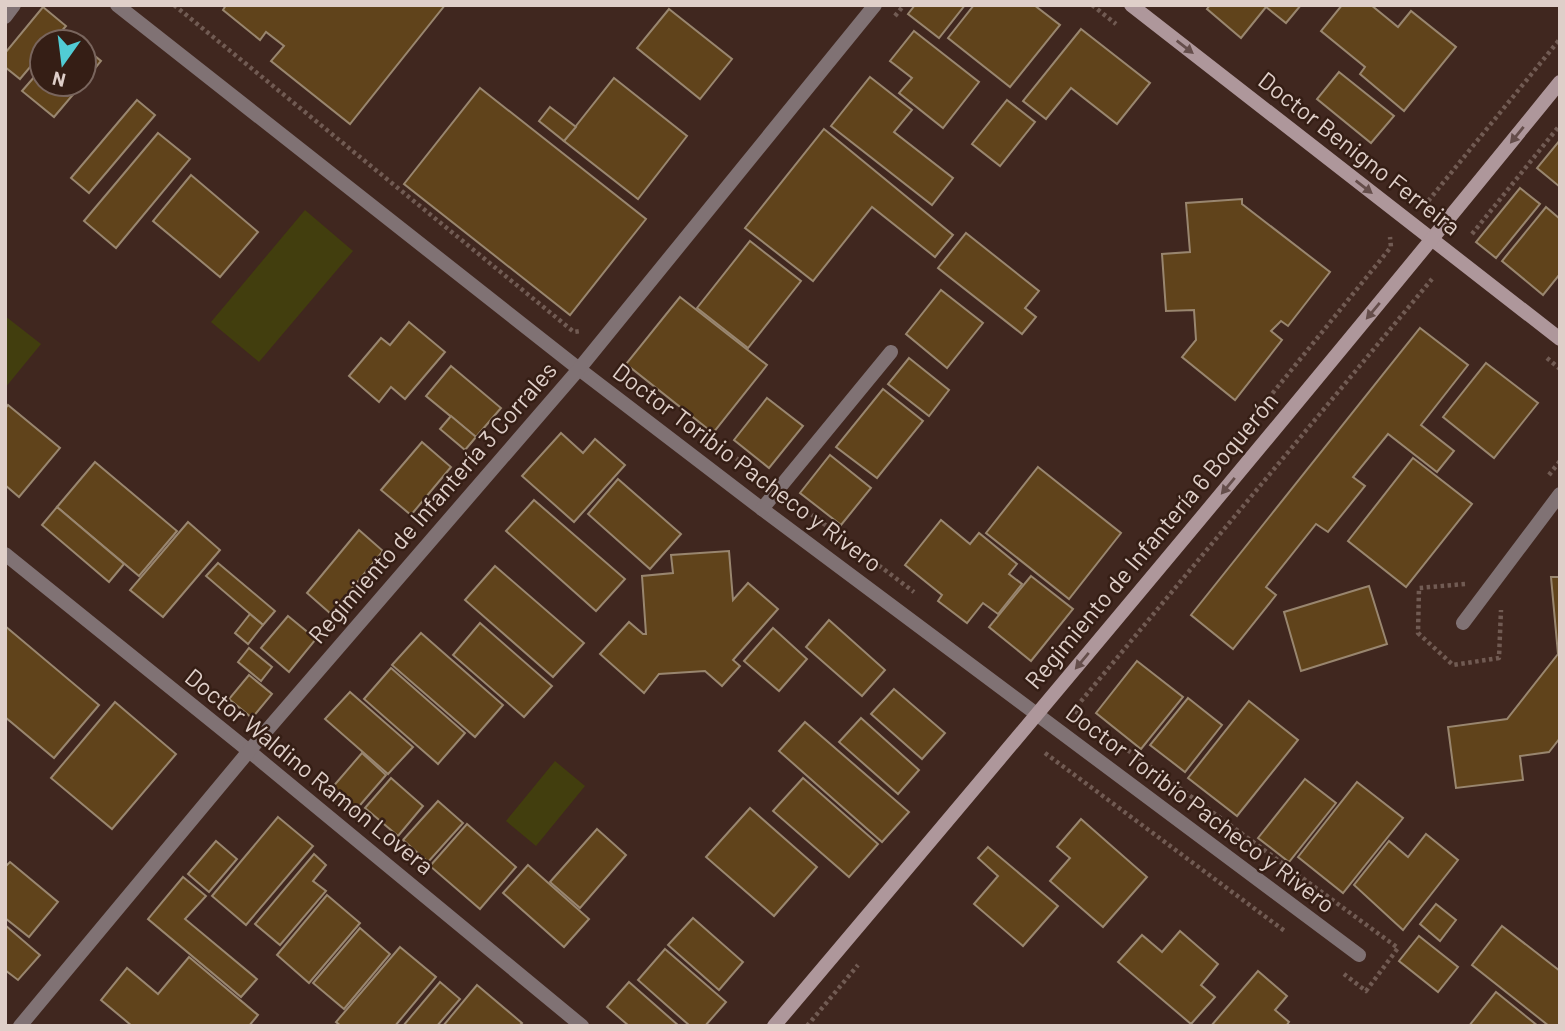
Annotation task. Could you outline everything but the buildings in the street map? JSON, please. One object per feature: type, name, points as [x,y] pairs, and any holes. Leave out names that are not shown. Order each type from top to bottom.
[{"type":"street","points":[[5,17],[15,5]]},
{"type":"street","name":"Doctor Toribio Pacheco y Rivero","points":[[117,5],[579,369],[762,509],[1359,955]]},
{"type":"street","name":"Regimiento de Infantería 3 Corrales","points":[[20,1026],[249,751],[579,369],[875,5]]},
{"type":"street","name":"Doctor Benigno Ferreira","points":[[1131,5],[1560,339]]},
{"type":"street","name":"Regimiento de Infantería 6 Boquerón","points":[[775,1026],[1037,716],[1560,82]]},
{"type":"street","points":[[762,509],[891,352]]},
{"type":"street","points":[[1464,623],[1560,494]]},
{"type":"street","name":"Doctor Waldino Ramon Lovera","points":[[5,554],[582,1026]]},
{"type":"path","points":[[174,5],[573,332],[582,331]]},
{"type":"path","points":[[1419,203],[1429,200],[1560,39]]},
{"type":"path","points":[[1470,232],[1560,125]]},
{"type":"path","name":"Regimiento de Infantería 6 Boquerón","points":[[1077,713],[1077,706],[1432,279]]},
{"type":"path","name":"Doctor Toribio Pacheco y Rivero","points":[[724,449],[921,597]]},
{"type":"shaded area","points":[[305,210],[353,251],[259,362],[211,322]]},
{"type":"shaded area","points":[[5,316],[41,344],[5,388]]},
{"type":"shaded area","points":[[555,761],[585,786],[536,846],[506,821]]}]
